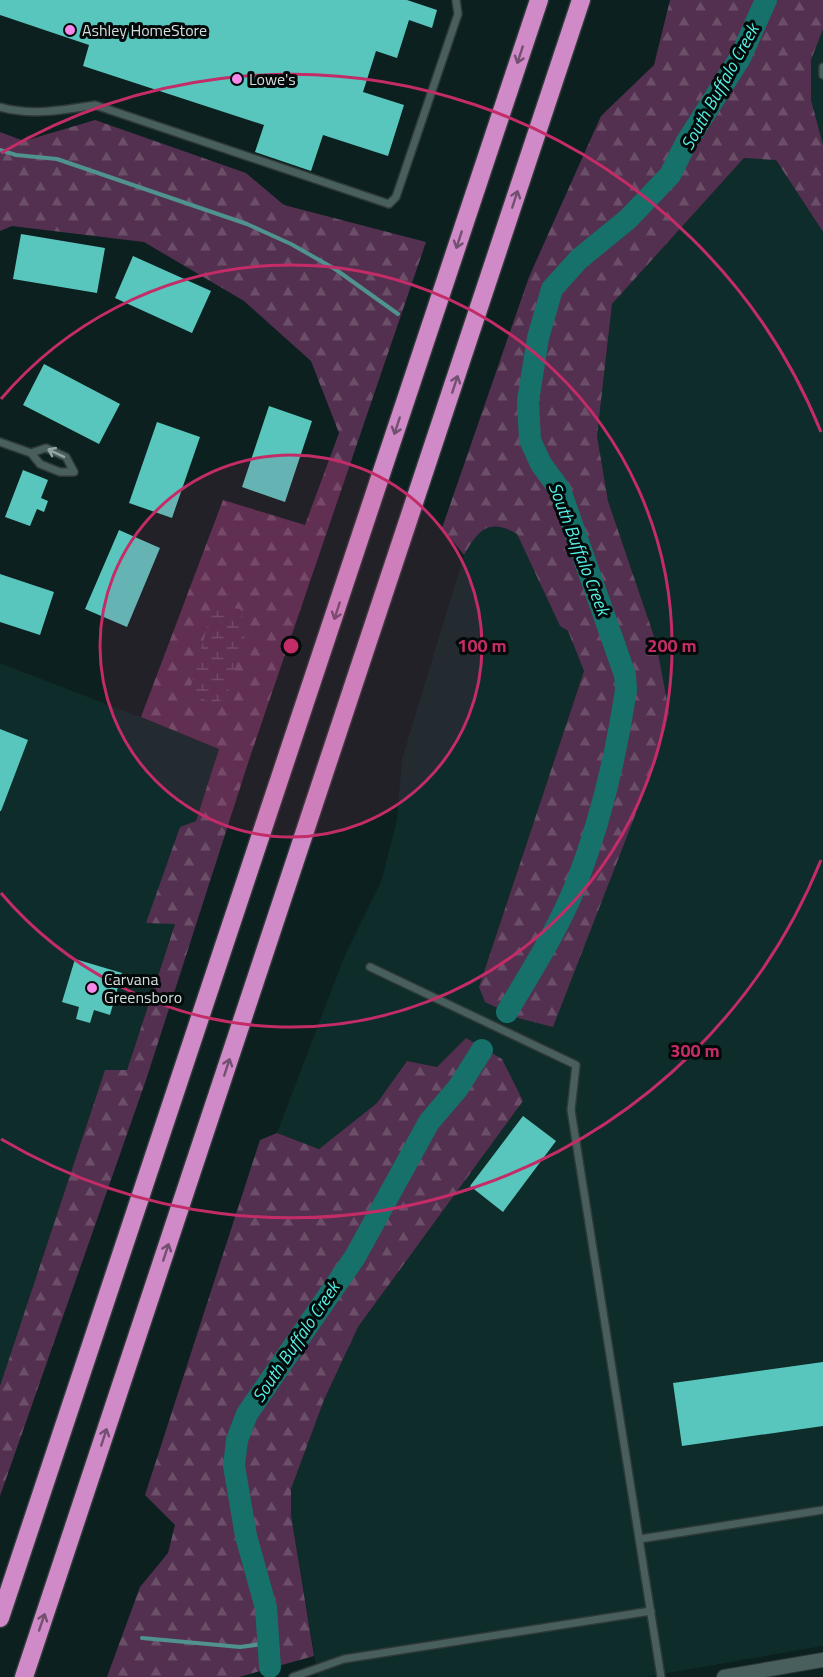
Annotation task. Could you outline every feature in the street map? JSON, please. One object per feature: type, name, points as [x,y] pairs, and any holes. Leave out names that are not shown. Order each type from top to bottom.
[{"type":"highway","points":[[0,1618],[539,0]]},
{"type":"highway","points":[[24,1677],[581,0]]},
{"type":"highway","points":[[540,122],[593,0]]},
{"type":"street","points":[[724,1677],[823,1660]]},
{"type":"lane","points":[[0,107],[17,112],[95,105],[389,204],[396,197],[458,14],[456,0]]},
{"type":"lane","points":[[823,67],[823,75]]},
{"type":"lane","points":[[0,442],[31,453],[40,464],[60,472],[74,471],[66,458],[46,448],[31,453]]},
{"type":"lane","points":[[370,967],[576,1065],[571,1110],[661,1677]]},
{"type":"lane","points":[[640,1539],[823,1510]]},
{"type":"lane","points":[[293,1677],[344,1659],[651,1611]]},
{"type":"shaded area","points":[[823,29],[823,145],[811,100],[811,60]]},
{"type":"shaded area","points":[[744,158],[776,160],[823,232],[823,1646],[645,1677],[318,1677],[291,1515],[291,1489],[324,1400],[358,1327],[523,1101],[466,1038],[437,1067],[407,1061],[377,1103],[319,1149],[277,1133],[345,955],[381,882],[397,820],[402,759],[464,555],[477,533],[491,526],[507,528],[517,534],[560,626],[568,631],[584,671],[479,987],[518,1018],[553,1026],[656,642],[608,501],[597,436],[612,304]]},
{"type":"shaded area","points":[[0,663],[220,748],[196,821],[146,923],[175,923],[127,1070],[105,1071],[0,1386]]},
{"type":"green space","points":[[670,0],[823,0],[823,29],[811,60],[811,100],[823,145],[823,232],[776,160],[744,158],[612,304],[597,436],[608,501],[656,642],[669,712],[657,759],[553,1027],[518,1018],[485,1002],[479,987],[584,671],[568,631],[560,626],[517,534],[498,527],[485,529],[474,539],[464,555],[442,528],[529,277],[601,116],[654,65]]},
{"type":"green space","points":[[95,120],[246,173],[284,205],[426,242],[249,760],[146,1080],[0,1496],[0,1386],[105,1070],[127,1070],[175,924],[146,923],[180,827],[196,821],[219,749],[141,717],[223,500],[305,525],[339,433],[311,361],[244,301],[144,242],[12,226],[0,231],[0,132],[24,141]]},
{"type":"green space","points":[[222,607],[240,609],[247,630],[226,698],[215,703],[196,697],[190,689],[210,617]]},
{"type":"green space","points":[[466,1038],[502,1059],[523,1101],[358,1327],[324,1400],[291,1489],[291,1515],[314,1656],[239,1677],[107,1677],[140,1587],[168,1553],[175,1525],[145,1495],[260,1140],[277,1133],[319,1149],[377,1103],[407,1061],[437,1067]]},
{"type":"building","name":"Lowe's","points":[[0,0],[407,0],[437,10],[432,28],[409,20],[397,58],[376,51],[363,92],[404,105],[388,156],[323,135],[311,171],[255,152],[264,125],[83,66],[89,45],[0,15]]},
{"type":"building","points":[[21,234],[105,248],[97,293],[13,279]]},
{"type":"building","points":[[133,256],[211,291],[192,333],[115,298]]},
{"type":"building","points":[[44,364],[120,404],[99,444],[23,405]]},
{"type":"building","points":[[269,406],[312,421],[285,502],[242,487]]},
{"type":"building","points":[[157,422],[200,437],[172,518],[129,503]]},
{"type":"building","points":[[23,470],[48,480],[41,498],[48,501],[44,512],[37,509],[30,526],[5,517]]},
{"type":"building","points":[[119,530],[160,548],[127,627],[85,609]]},
{"type":"building","points":[[0,574],[54,592],[40,635],[0,622]]},
{"type":"building","points":[[0,729],[28,740],[1,811],[0,811]]},
{"type":"building","name":"Carvana Greensboro","points":[[75,959],[122,973],[110,1015],[94,1010],[90,1023],[76,1019],[79,1007],[62,1002]]},
{"type":"building","points":[[523,1116],[556,1141],[503,1212],[470,1186]]},
{"type":"building","points":[[823,1362],[823,1426],[682,1446],[673,1383]]},
{"type":"waterway","name":"South Buffalo Creek","points":[[507,1012],[554,932],[577,882],[607,788],[626,690],[625,675],[560,490],[541,464],[530,440],[528,401],[538,338],[552,289],[579,259],[628,219],[670,175],[686,143],[740,58],[766,0]]},
{"type":"waterway","points":[[0,150],[16,155],[57,159],[247,224],[291,244],[335,269],[398,314]]},
{"type":"waterway","name":"South Buffalo Creek","points":[[270,1667],[266,1608],[246,1536],[234,1466],[237,1440],[247,1414],[355,1257],[429,1122],[458,1088],[482,1050]]},
{"type":"waterway","points":[[142,1638],[240,1647],[270,1643]]},
{"type":"place","name":"Ashley HomeStore","points":[[70,30]]},
{"type":"place","name":"Lowe's","points":[[237,79]]},
{"type":"place","name":"Carvana Greensboro","points":[[92,988]]}]
